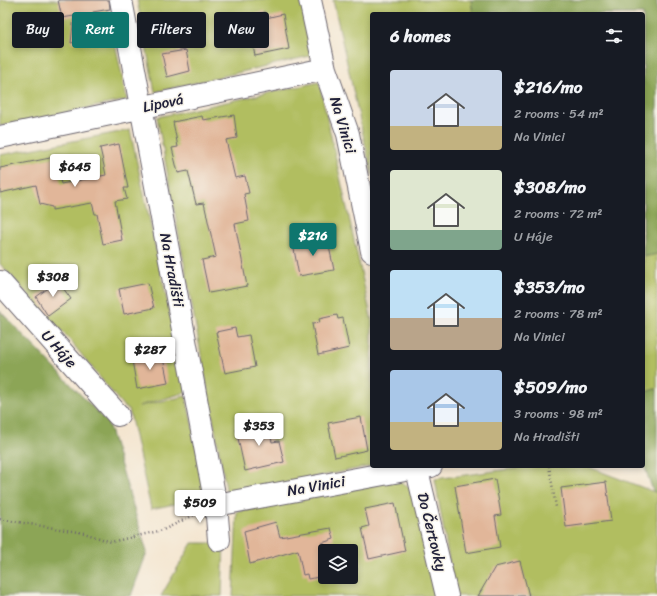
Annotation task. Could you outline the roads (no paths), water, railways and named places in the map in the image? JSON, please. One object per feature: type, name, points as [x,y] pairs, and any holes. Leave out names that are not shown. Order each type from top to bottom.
[{"type":"street","name":"Na Hradišti","points":[[121,0],[216,505],[219,540]]},
{"type":"street","name":"Na Vinici","points":[[310,0],[325,69],[348,134],[370,241]]},
{"type":"street","name":"Lipová","points":[[0,137],[325,69]]},
{"type":"street","name":"U Háje","points":[[0,282],[118,415]]},
{"type":"street","name":"Na Vinici","points":[[216,505],[416,468]]},
{"type":"street","name":"Do Čertovky","points":[[421,468],[447,596]]}]
